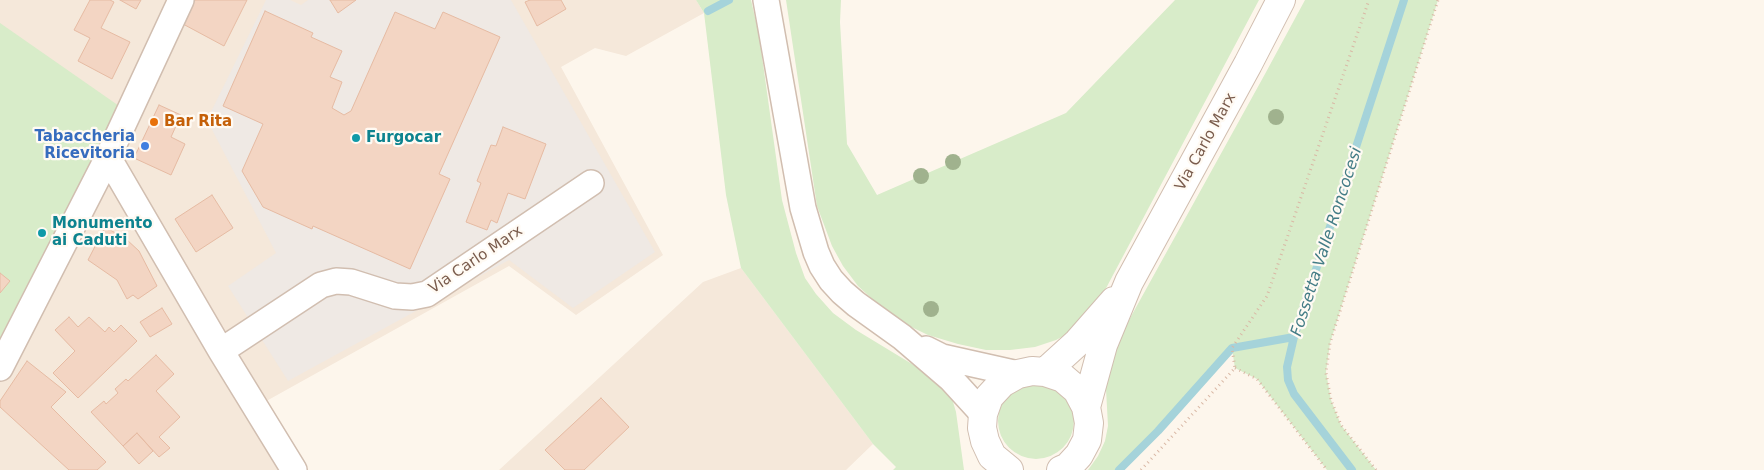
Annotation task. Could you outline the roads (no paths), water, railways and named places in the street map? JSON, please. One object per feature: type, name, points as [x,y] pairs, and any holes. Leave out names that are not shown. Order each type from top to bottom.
[{"type":"street","points":[[0,368],[108,157],[181,0]]},
{"type":"street","points":[[766,0],[803,208],[816,252],[831,280],[842,292],[902,337],[951,379],[983,414]]},
{"type":"street","name":"Via Carlo Marx","points":[[1086,407],[1104,345],[1129,282],[1281,0]]},
{"type":"street","points":[[108,157],[221,351],[294,470]]},
{"type":"street","name":"Via Carlo Marx","points":[[221,351],[321,286],[336,281],[350,282],[395,296],[412,297],[427,294],[591,183]]},
{"type":"street","name":"Via Carlo Marx","points":[[1046,372],[1078,342],[1129,282]]},
{"type":"street","points":[[902,337],[942,357],[1018,374]]},
{"type":"street","points":[[1009,470],[992,456],[985,441],[982,428],[983,414],[990,396],[1002,383],[1018,374],[1032,371],[1046,372],[1063,378],[1077,390],[1086,407],[1089,423],[1087,440],[1079,455],[1068,467],[1062,470]]},
{"type":"street","points":[[982,470],[985,441]]},
{"type":"waterway","points":[[708,11],[729,0]]},
{"type":"waterway","name":"Fossetta Valle Roncocesi","points":[[1352,470],[1294,394],[1288,380],[1287,367],[1294,337],[1404,0]]},
{"type":"waterway","points":[[1119,470],[1158,431],[1232,348],[1294,337]]},
{"type":"place","name":"Bar Rita","points":[[154,122]]},
{"type":"place","name":"Furgocar","points":[[356,138]]},
{"type":"place","name":"Tabaccheria Ricevitoria","points":[[145,146]]},
{"type":"place","name":"Monumento ai Caduti","points":[[42,233]]}]
